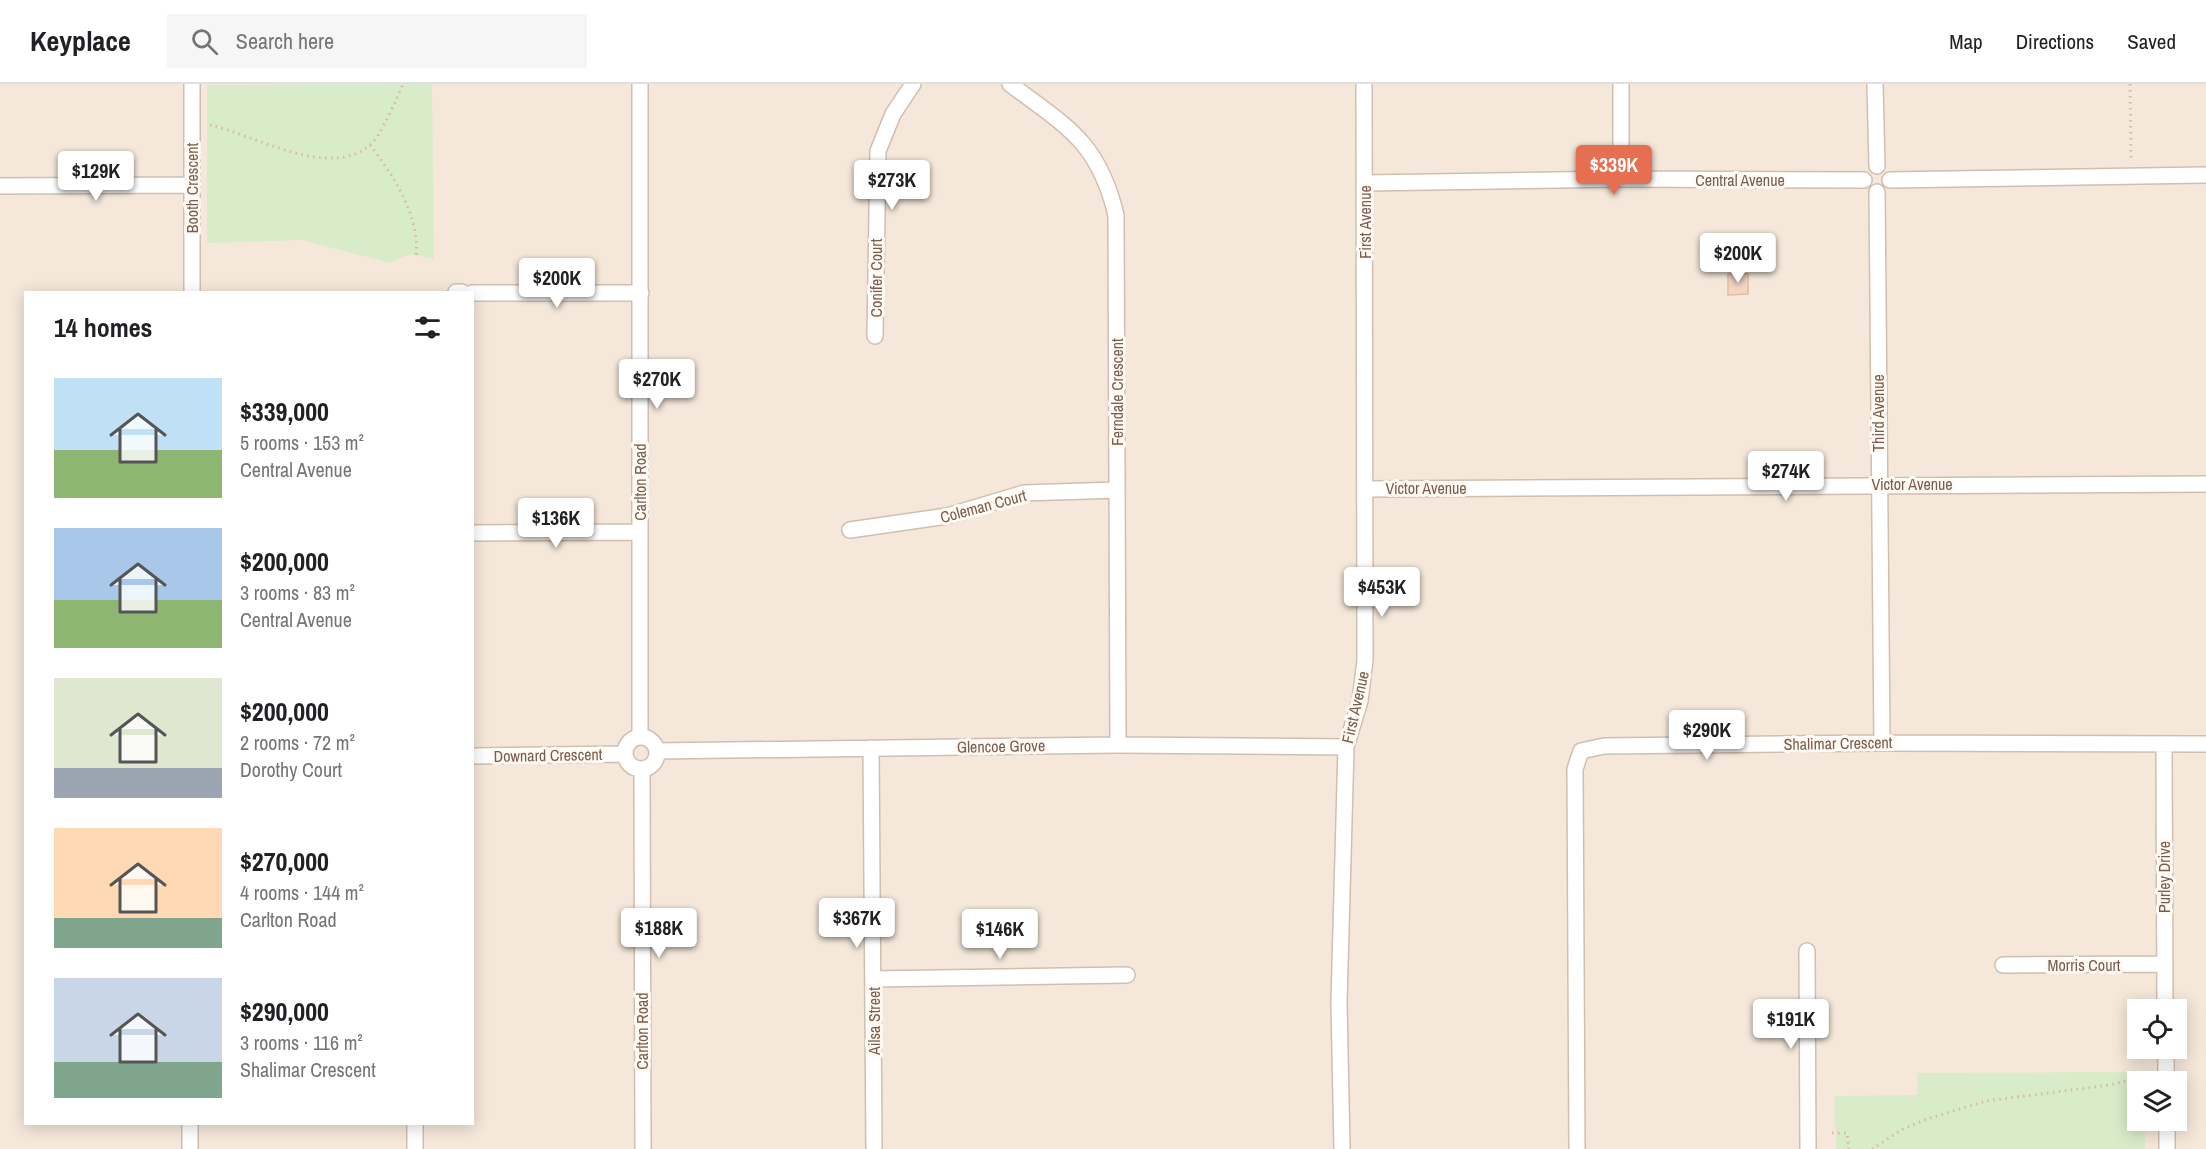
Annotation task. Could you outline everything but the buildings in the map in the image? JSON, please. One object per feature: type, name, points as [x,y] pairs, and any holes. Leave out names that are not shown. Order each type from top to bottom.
[{"type":"street","name":"Booth Crescent","points":[[192,84],[192,291]]},
{"type":"street","name":"Carlton Road","points":[[640,84],[640,736]]},
{"type":"street","name":"Conifer Court","points":[[875,336],[878,151],[884,131],[913,84]]},
{"type":"street","name":"Ferndale Crescent","points":[[1010,84],[1075,133],[1086,145],[1103,172],[1111,192],[1116,215],[1118,745]]},
{"type":"street","name":"First Avenue","points":[[1342,1149],[1339,1002],[1346,747],[1360,700],[1365,660],[1364,84]]},
{"type":"street","points":[[1621,84],[1621,179]]},
{"type":"street","points":[[1875,84],[1877,166]]},
{"type":"street","points":[[1877,166],[1886,170],[1890,180],[1887,187],[1877,192],[1867,187],[1864,180],[1866,172],[1877,166]]},
{"type":"street","points":[[1890,180],[2206,175]]},
{"type":"street","name":"Central Avenue","points":[[1365,183],[1621,179],[1864,180]]},
{"type":"street","points":[[0,186],[192,185]]},
{"type":"street","name":"Third Avenue","points":[[1877,192],[1882,743]]},
{"type":"street","points":[[474,292],[641,293]]},
{"type":"street","name":"Victor Avenue","points":[[1365,489],[1878,484],[2206,484]]},
{"type":"street","name":"Coleman Court","points":[[850,530],[947,516],[1024,493],[1117,490]]},
{"type":"street","points":[[474,533],[640,532]]},
{"type":"street","points":[[640,736],[649,738],[657,751],[655,761],[642,769],[628,763],[624,754],[630,740],[640,736]]},
{"type":"street","name":"Shalimar Crescent","points":[[1576,1149],[1575,769],[1581,751],[1604,746],[1882,743],[2206,744]]},
{"type":"street","name":"Purley Drive","points":[[2164,744],[2165,999]]},
{"type":"street","name":"Glencoe Grove","points":[[657,751],[1118,745],[1346,747]]},
{"type":"street","name":"Ailsa Street","points":[[871,748],[874,1149]]},
{"type":"street","name":"Downard Crescent","points":[[474,756],[624,754]]},
{"type":"street","name":"Carlton Road","points":[[642,769],[643,1149]]},
{"type":"street","points":[[1808,951],[1808,1149]]},
{"type":"street","name":"Morris Court","points":[[2003,965],[2164,964]]},
{"type":"street","points":[[874,979],[1127,975]]},
{"type":"street","points":[[190,1125],[190,1149]]},
{"type":"street","points":[[415,1125],[415,1149]]},
{"type":"street","points":[[2167,1131],[2168,1149]]},
{"type":"path","points":[[210,125],[324,160],[350,155],[370,145],[404,84]]},
{"type":"path","points":[[2130,84],[2131,158]]},
{"type":"path","points":[[370,145],[397,184],[406,206],[418,242],[416,258]]},
{"type":"path","points":[[1872,1149],[1911,1126],[1986,1101],[2127,1081]]},
{"type":"path","points":[[1832,1133],[1847,1133],[1849,1149]]},
{"type":"shaded area","points":[[0,84],[2206,84],[2206,1149],[0,1149]]},
{"type":"green space","points":[[432,84],[434,259],[409,254],[390,263],[302,240],[207,243],[207,85]]},
{"type":"green space","points":[[2127,1072],[2127,1131],[2145,1131],[2145,1149],[1836,1149],[1834,1096],[1917,1095],[1917,1073]]}]
